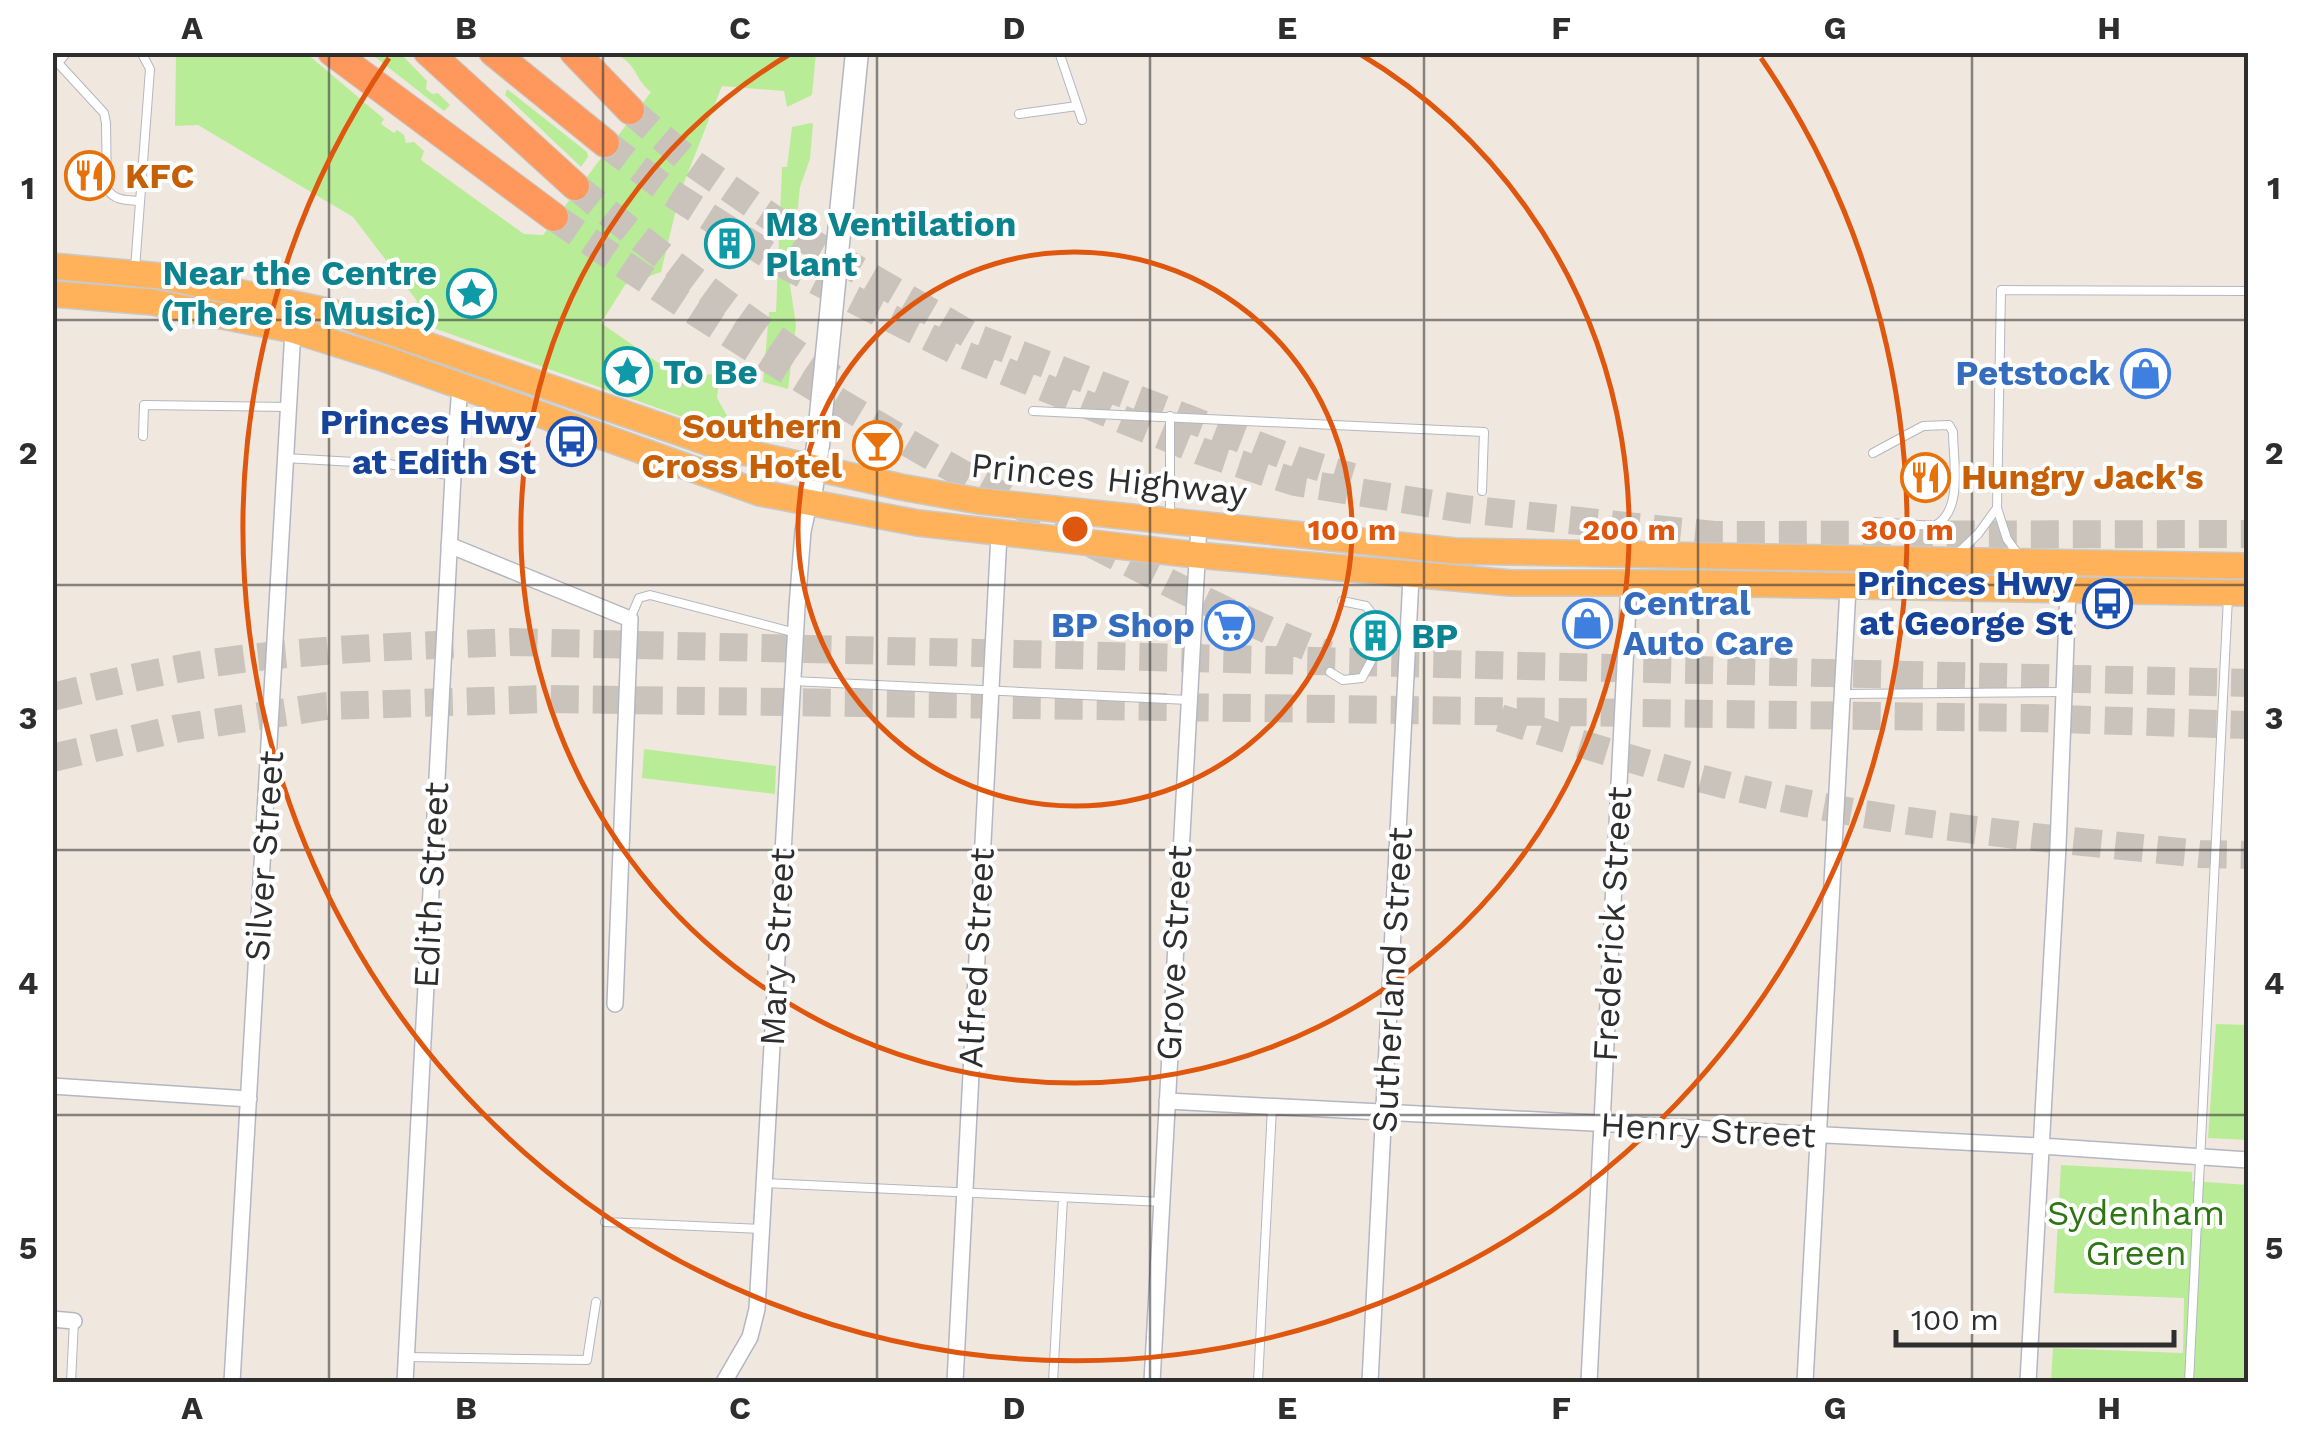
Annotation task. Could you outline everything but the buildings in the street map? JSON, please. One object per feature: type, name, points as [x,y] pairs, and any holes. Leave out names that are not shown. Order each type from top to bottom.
[{"type":"highway","points":[[332,52],[554,217]]},
{"type":"highway","points":[[428,52],[576,186]]},
{"type":"highway","points":[[493,52],[606,143]]},
{"type":"highway","points":[[574,52],[630,110]]},
{"type":"highway","name":"Princes Highway","points":[[52,266],[134,273],[332,312],[721,447],[979,500],[1455,551],[2248,566]]},
{"type":"highway","name":"Princes Highway","points":[[52,294],[152,302],[293,330],[385,359],[760,494],[1000,534],[1411,577],[1511,583],[2238,593]]},
{"type":"main road","points":[[809,504],[857,52]]},
{"type":"street","name":"Silver Street","points":[[232,1382],[293,330]]},
{"type":"street","name":"Edith Street","points":[[405,1382],[460,388]]},
{"type":"street","name":"Mary Street","points":[[724,1382],[755,1325],[802,531],[809,504]]},
{"type":"street","name":"Grove Street","points":[[1152,1382],[1199,524]]},
{"type":"street","name":"Alfred Street","points":[[955,1382],[1000,534]]},
{"type":"street","points":[[449,545],[630,619],[615,1004]]},
{"type":"street","name":"Sutherland Street","points":[[1370,1382],[1411,577]]},
{"type":"street","name":"Frederick Street","points":[[1589,1382],[1629,585]]},
{"type":"street","points":[[1805,1382],[1848,588]]},
{"type":"street","points":[[2028,1382],[2068,591]]},
{"type":"street","points":[[52,1086],[249,1098]]},
{"type":"street","name":"Henry Street","points":[[1167,1101],[2248,1160]]},
{"type":"street","points":[[52,1320],[74,1320]]},
{"type":"lane","points":[[66,52],[58,64],[104,113],[108,134],[107,189],[120,200],[140,202]]},
{"type":"lane","points":[[134,273],[150,69],[141,52]]},
{"type":"lane","points":[[1059,52],[1082,120]]},
{"type":"lane","points":[[1019,114],[1077,106]]},
{"type":"lane","points":[[2026,564],[2006,538],[1997,508],[2001,290],[2248,290]]},
{"type":"lane","points":[[142,436],[144,405],[287,406]]},
{"type":"lane","points":[[1033,411],[1484,432],[1482,491]]},
{"type":"lane","points":[[1170,416],[1170,521]]},
{"type":"lane","points":[[1874,453],[1923,426],[1949,425],[1953,432],[1952,508],[1943,522],[1934,526],[1874,522]]},
{"type":"lane","points":[[285,458],[389,464],[453,476]]},
{"type":"lane","points":[[1949,562],[1978,534],[1997,508]]},
{"type":"lane","points":[[2189,1382],[2199,1158],[2238,593]]},
{"type":"lane","points":[[630,619],[639,598],[650,595],[796,633]]},
{"type":"lane","points":[[1342,602],[1366,606],[1377,620]]},
{"type":"lane","points":[[1330,672],[1343,680],[1362,678],[1376,652]]},
{"type":"lane","points":[[793,681],[1188,700]]},
{"type":"lane","points":[[1843,694],[2064,692]]},
{"type":"lane","points":[[1258,1382],[1272,1107]]},
{"type":"lane","points":[[764,1183],[1163,1202]]},
{"type":"lane","points":[[1053,1382],[1062,1198]]},
{"type":"lane","points":[[606,1222],[762,1228]]},
{"type":"lane","points":[[407,1356],[587,1360],[596,1302]]},
{"type":"lane","points":[[71,1382],[74,1320]]},
{"type":"green space","points":[[176,53],[306,53],[384,119],[381,124],[394,133],[397,130],[406,143],[414,142],[424,151],[421,160],[524,234],[543,235],[651,92],[628,62],[614,53],[816,53],[812,95],[787,107],[784,91],[722,86],[680,193],[661,272],[625,285],[601,323],[660,364],[663,360],[669,363],[666,368],[678,376],[720,374],[717,398],[730,421],[728,428],[680,416],[411,320],[417,301],[353,217],[198,125],[175,126]]},
{"type":"green space","points":[[370,53],[400,53],[427,81],[426,89],[438,93],[450,105],[444,111]]},
{"type":"green space","points":[[507,89],[587,152],[581,167],[505,95]]},
{"type":"green space","points":[[811,123],[810,159],[800,187],[790,285],[796,325],[788,389],[763,382],[769,312],[776,312],[782,167],[787,167],[792,127]]},
{"type":"green space","points":[[644,749],[776,766],[775,794],[642,778]]},
{"type":"green space","name":"Sydenham Green","points":[[2216,1024],[2248,1025],[2248,1140],[2208,1138]]},
{"type":"green space","name":"Sydenham Green","points":[[2061,1165],[2192,1172],[2192,1181],[2248,1185],[2248,1382],[2051,1382],[2053,1348],[2183,1353],[2184,1298],[2054,1293]]},
{"type":"tunnel","points":[[630,110],[688,160],[791,231],[972,336],[1299,461],[1352,477]]},
{"type":"tunnel","points":[[605,143],[671,193],[781,263],[960,353],[1200,451],[1295,482],[1464,509],[1714,535],[2248,534]]},
{"type":"tunnel","points":[[575,186],[707,290],[845,386]]},
{"type":"tunnel","points":[[554,217],[752,348],[954,469],[1181,589],[1328,655]]},
{"type":"tunnel","points":[[52,697],[234,660],[337,650],[511,642],[2248,683]]},
{"type":"tunnel","points":[[52,758],[180,728],[326,706],[546,699],[2030,718],[2248,725]]},
{"type":"tunnel","points":[[1500,718],[1687,775],[1850,811],[2049,839],[2248,855]]},
{"type":"place","name":"KFC","points":[[90,176]]},
{"type":"place","name":"M8 Ventilation Plant","points":[[730,244]]},
{"type":"place","name":"Near the Centre (There is Music)","points":[[472,293]]},
{"type":"place","name":"To Be","points":[[628,372]]},
{"type":"place","name":"Petstock","points":[[2145,373]]},
{"type":"place","name":"Princes Hwy at Edith St","points":[[571,442]]},
{"type":"place","name":"Southern Cross Hotel","points":[[877,446]]},
{"type":"place","name":"Hungry Jack's","points":[[1926,477]]},
{"type":"place","name":"Princes Hwy at George St","points":[[2108,603]]},
{"type":"place","name":"Central Auto Care","points":[[1588,623]]},
{"type":"place","name":"BP Shop","points":[[1230,625]]},
{"type":"place","name":"BP","points":[[1376,636]]}]
